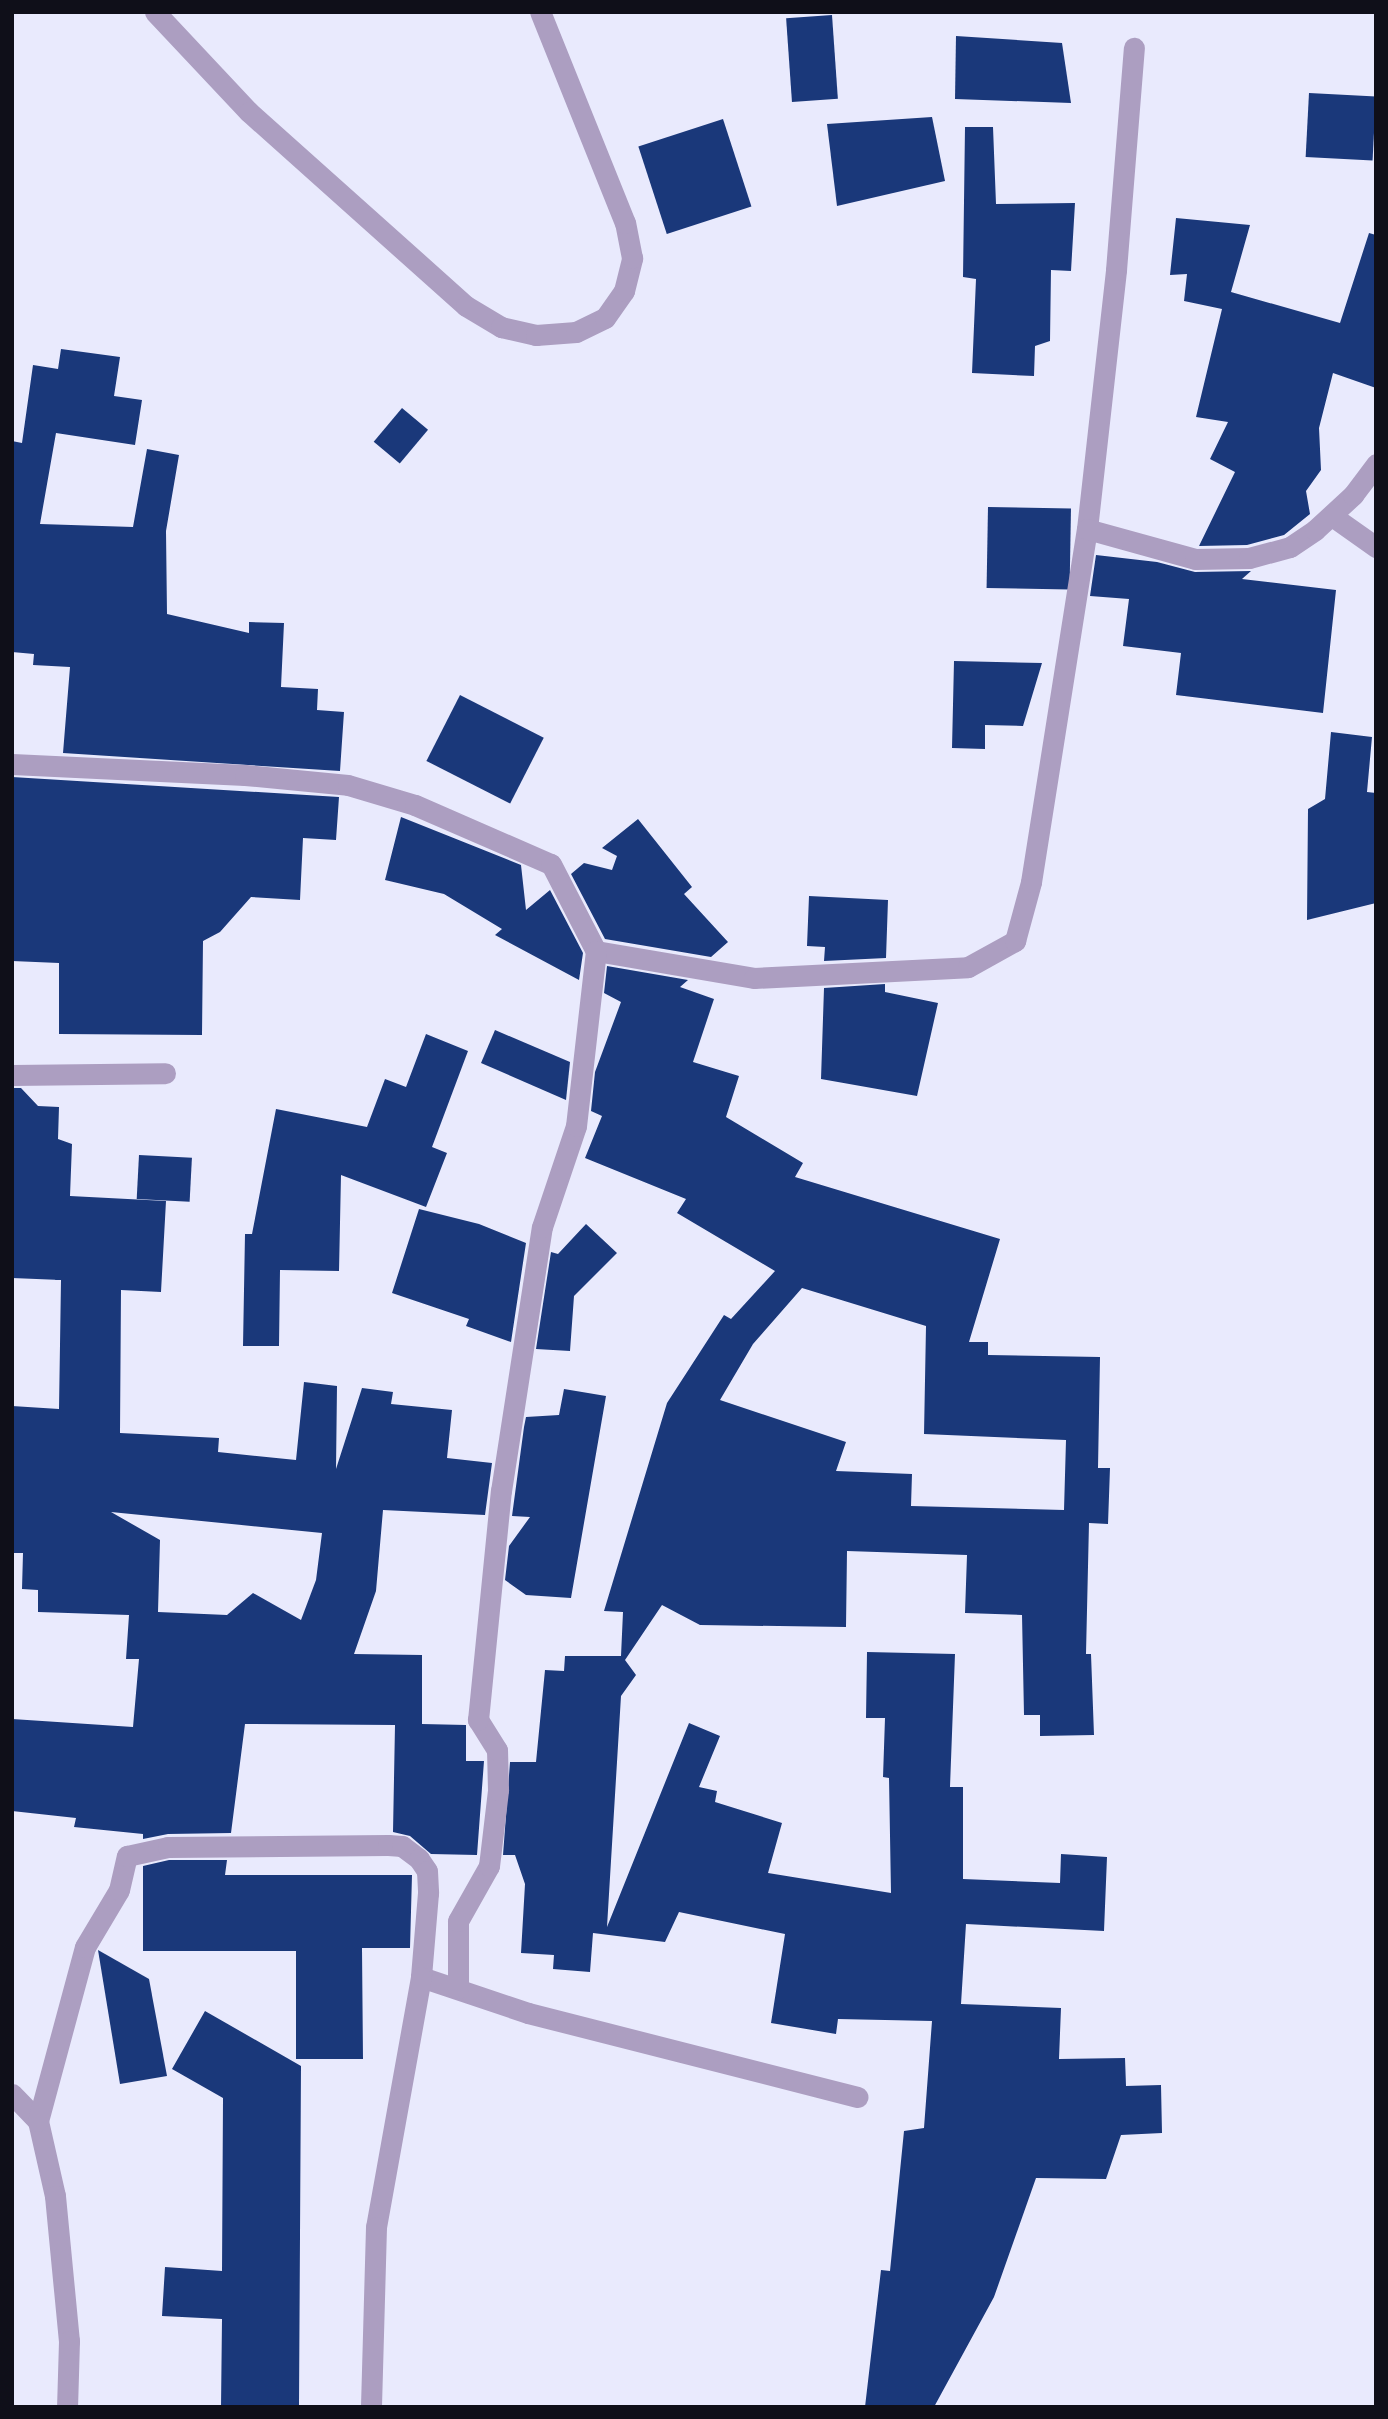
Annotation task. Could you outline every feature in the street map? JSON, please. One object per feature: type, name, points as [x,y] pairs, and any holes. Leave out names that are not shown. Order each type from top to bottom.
[{"type":"street","points":[[155,12],[250,112],[467,306],[501,327],[536,335],[576,332],[605,318],[624,291],[632,258],[625,223],[540,12]]},
{"type":"street","points":[[596,951],[754,978],[968,967],[1014,941],[1031,882],[1087,529],[1116,270],[1134,48]]},
{"type":"street","points":[[1087,529],[1195,559],[1225,560],[1290,547],[1332,516],[1376,464]]},
{"type":"street","points":[[1332,516],[1376,547]]},
{"type":"street","points":[[12,764],[245,775],[348,785],[415,805],[551,864],[596,951],[576,1126],[542,1227],[501,1491],[478,1720],[497,1750],[498,1790],[489,1866],[458,1921],[458,1988]]},
{"type":"street","points":[[12,1075],[165,1073]]},
{"type":"street","points":[[67,2407],[69,2341],[56,2209],[38,2121],[85,1947],[119,1890],[127,1856],[168,1847],[402,1846],[427,1871],[421,1977],[376,2227],[371,2407]]},
{"type":"street","points":[[421,1977],[527,2012],[857,2097]]},
{"type":"street","points":[[12,2094],[38,2121]]},
{"type":"building","points":[[832,15],[838,99],[792,102],[786,18]]},
{"type":"building","points":[[956,36],[1062,43],[1071,103],[955,99]]},
{"type":"building","points":[[1309,93],[1376,97],[1373,160],[1306,157]]},
{"type":"building","points":[[932,117],[945,181],[837,206],[827,124]]},
{"type":"building","points":[[723,119],[751,206],[667,234],[638,147]]},
{"type":"building","points":[[965,127],[993,127],[996,204],[1075,203],[1071,271],[1051,270],[1050,341],[1035,346],[1034,376],[972,373],[976,279],[963,277]]},
{"type":"building","points":[[1176,218],[1250,225],[1231,292],[1340,323],[1369,233],[1376,235],[1376,388],[1333,373],[1319,428],[1321,470],[1306,491],[1310,514],[1284,535],[1247,545],[1199,546],[1235,472],[1210,459],[1228,422],[1196,417],[1222,309],[1184,301],[1187,274],[1170,275]]},
{"type":"building","points":[[61,349],[120,357],[114,396],[142,400],[135,445],[56,433],[40,524],[133,527],[147,449],[179,455],[166,531],[167,614],[249,633],[249,622],[284,623],[281,687],[318,689],[317,710],[344,712],[340,771],[63,753],[70,667],[33,665],[34,654],[12,652],[12,441],[22,443],[33,365],[58,369]]},
{"type":"building","points":[[402,408],[428,430],[400,464],[374,442]]},
{"type":"building","points":[[988,507],[1071,508],[1070,589],[987,588]]},
{"type":"building","points":[[1096,555],[1157,562],[1195,572],[1251,571],[1242,579],[1336,590],[1323,713],[1176,695],[1181,653],[1123,646],[1129,599],[1090,596]]},
{"type":"building","points":[[954,661],[1042,663],[1023,726],[985,725],[985,749],[952,748]]},
{"type":"building","points":[[460,695],[544,738],[510,804],[426,761]]},
{"type":"building","points":[[1331,732],[1372,737],[1367,792],[1376,793],[1376,903],[1307,920],[1308,809],[1325,799]]},
{"type":"building","points":[[12,777],[339,797],[336,840],[303,838],[300,900],[251,897],[220,932],[203,941],[202,1035],[59,1034],[59,963],[12,961]]},
{"type":"building","points":[[401,817],[521,865],[526,910],[550,890],[583,953],[579,980],[495,935],[502,929],[444,894],[385,880]]},
{"type":"building","points":[[638,819],[692,887],[684,894],[728,942],[711,957],[605,939],[571,874],[584,863],[612,870],[617,856],[602,848]]},
{"type":"building","points":[[809,896],[888,900],[886,958],[824,961],[825,947],[807,946]]},
{"type":"building","points":[[607,966],[688,980],[680,987],[714,999],[693,1062],[739,1076],[726,1117],[803,1163],[795,1177],[1000,1239],[969,1342],[988,1342],[988,1355],[1100,1357],[1098,1468],[1110,1468],[1108,1524],[1089,1523],[1086,1654],[1091,1654],[1094,1735],[1040,1736],[1040,1715],[1024,1715],[1022,1615],[965,1613],[967,1555],[847,1551],[846,1627],[700,1625],[662,1605],[625,1660],[636,1675],[621,1696],[607,1927],[689,1723],[720,1736],[699,1787],[717,1791],[715,1802],[782,1823],[768,1873],[891,1893],[889,1778],[883,1777],[885,1718],[866,1718],[867,1652],[955,1654],[950,1787],[963,1787],[963,1879],[1060,1883],[1061,1854],[1107,1857],[1104,1931],[966,1924],[961,2004],[1061,2008],[1059,2059],[1125,2058],[1126,2086],[1161,2085],[1162,2133],[1121,2135],[1106,2179],[1036,2178],[994,2297],[934,2407],[865,2407],[881,2270],[890,2271],[904,2131],[924,2128],[932,2021],[838,2019],[836,2034],[771,2023],[785,1934],[679,1912],[665,1942],[593,1933],[590,1972],[553,1969],[554,1955],[521,1953],[525,1884],[515,1855],[503,1855],[510,1762],[536,1762],[545,1670],[564,1671],[565,1656],[621,1656],[623,1612],[604,1611],[667,1403],[724,1315],[731,1319],[775,1271],[677,1213],[686,1199],[585,1158],[602,1116],[591,1111],[595,1072],[621,1002],[604,993]],"holes":[[[802,1288],[926,1326],[924,1434],[1066,1440],[1064,1510],[911,1506],[912,1474],[836,1471],[846,1442],[720,1400],[753,1344]]]},
{"type":"building","points":[[885,984],[885,992],[938,1003],[917,1096],[821,1079],[824,988]]},
{"type":"building","points":[[495,1030],[570,1062],[566,1100],[481,1063]]},
{"type":"building","points":[[426,1034],[468,1051],[432,1147],[447,1153],[426,1207],[341,1175],[339,1271],[280,1270],[279,1346],[243,1346],[245,1234],[252,1234],[276,1109],[367,1127],[385,1079],[406,1087]]},
{"type":"building","points":[[12,1088],[21,1088],[38,1106],[59,1107],[58,1139],[72,1144],[70,1196],[166,1201],[161,1292],[121,1290],[120,1433],[219,1438],[218,1452],[296,1460],[304,1382],[337,1386],[336,1469],[362,1388],[393,1392],[391,1404],[452,1410],[447,1458],[492,1463],[485,1515],[383,1510],[376,1591],[354,1654],[422,1655],[422,1724],[466,1725],[466,1761],[484,1761],[477,1855],[431,1854],[410,1836],[393,1832],[395,1725],[245,1724],[231,1833],[168,1834],[143,1839],[143,1834],[74,1827],[76,1818],[12,1811],[12,1719],[133,1727],[139,1659],[126,1659],[129,1615],[38,1612],[38,1590],[22,1589],[23,1553],[12,1553],[12,1406],[59,1409],[61,1280],[12,1278]],"holes":[[[111,1512],[322,1533],[316,1580],[301,1620],[253,1593],[227,1615],[158,1612],[160,1540]]]},
{"type":"building","points":[[139,1155],[192,1158],[190,1202],[137,1199]]},
{"type":"building","points":[[419,1209],[479,1224],[526,1243],[511,1342],[466,1326],[469,1319],[392,1293]]},
{"type":"building","points":[[586,1224],[617,1253],[574,1296],[570,1351],[536,1349],[551,1252],[558,1254]]},
{"type":"building","points":[[564,1389],[606,1396],[571,1598],[526,1595],[505,1580],[509,1546],[530,1517],[512,1516],[524,1427],[526,1417],[559,1415]]},
{"type":"building","points":[[169,1860],[227,1860],[225,1875],[412,1875],[410,1948],[362,1948],[363,2059],[296,2059],[296,1951],[143,1951],[143,1866]]},
{"type":"building","points":[[98,1950],[149,1979],[167,2076],[120,2084]]},
{"type":"building","points":[[205,2011],[301,2066],[299,2407],[221,2407],[222,2319],[162,2316],[165,2267],[222,2271],[223,2098],[172,2069]]}]
